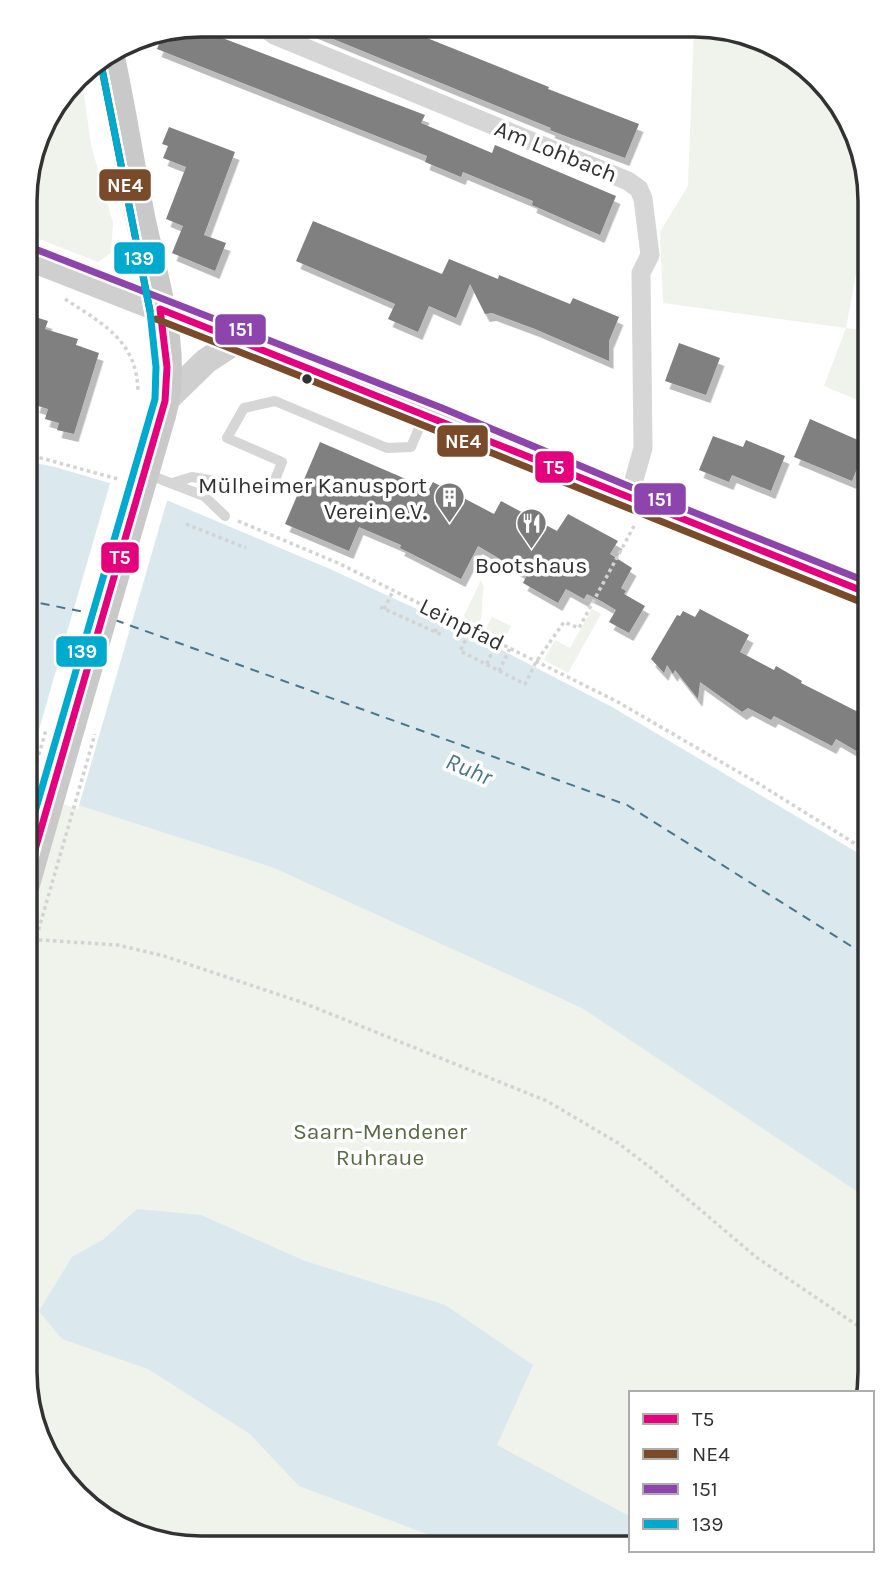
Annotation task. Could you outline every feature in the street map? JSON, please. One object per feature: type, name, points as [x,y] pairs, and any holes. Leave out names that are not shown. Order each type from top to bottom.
[{"type":"main road","points":[[37,840],[167,367],[160,309],[111,64]]},
{"type":"main road","points":[[37,261],[425,413],[858,589]]},
{"type":"main road","points":[[155,404],[206,361],[238,340]]},
{"type":"street","name":"Am Lohbach","points":[[279,37],[628,181],[639,189],[643,199],[650,255],[641,273],[643,448],[629,498]]},
{"type":"lane","points":[[172,483],[192,477],[271,490],[282,462],[228,438],[244,408],[275,401],[387,448],[411,447],[425,413]]},
{"type":"lane","points":[[137,470],[204,496],[225,516]]},
{"type":"path","points":[[57,295],[119,338],[128,348],[138,376],[155,404]]},
{"type":"path","points":[[37,457],[119,479]]},
{"type":"path","name":"Leinpfad","points":[[225,516],[338,563],[628,708],[756,782],[858,846]]},
{"type":"path","points":[[186,524],[246,548]]},
{"type":"path","points":[[472,628],[460,651],[525,684],[536,662],[564,622],[579,628],[634,526]]},
{"type":"path","points":[[393,591],[382,608],[442,635]]},
{"type":"path","points":[[435,632],[444,614]]},
{"type":"path","points":[[487,664],[497,641]]},
{"type":"path","points":[[499,671],[510,648]]},
{"type":"path","points":[[37,940],[118,945],[164,956],[312,1006],[547,1101],[618,1143],[756,1257],[858,1326]]},
{"type":"green space","points":[[694,37],[715,38],[747,45],[785,64],[802,78],[831,110],[841,128],[850,148],[857,180],[858,263],[846,328],[663,303],[660,232],[688,186]]},
{"type":"green space","points":[[83,87],[91,145],[113,223],[111,253],[98,262],[37,238],[38,180],[45,148],[64,110]]},
{"type":"green space","points":[[846,328],[858,330],[858,400],[824,386]]},
{"type":"green space","points":[[481,580],[484,588],[478,625],[463,618]]},
{"type":"green space","points":[[592,609],[601,614],[568,673],[544,660],[555,640],[570,648]]},
{"type":"green space","points":[[492,617],[511,626],[504,640],[485,630]]},
{"type":"green space","name":"Saarn-Mendener Ruhraue","points":[[37,792],[858,1035],[857,1391],[629,1391],[629,1536],[201,1536],[169,1533],[128,1519],[93,1495],[64,1463],[45,1425],[38,1393]]},
{"type":"water","name":"Ruhr","points":[[37,463],[164,499],[330,569],[471,634],[612,707],[858,853],[858,1192],[582,1008],[272,867],[37,792]]},
{"type":"water","points":[[137,1209],[201,1215],[305,1261],[445,1305],[533,1365],[497,1445],[629,1516],[629,1536],[432,1536],[299,1486],[250,1434],[148,1369],[62,1339],[39,1311],[72,1257],[104,1239]]},
{"type":"pier","points":[[111,480],[168,497],[78,809],[37,796],[37,736]]},
{"type":"building","points":[[220,37],[425,115],[421,123],[492,153],[495,145],[616,196],[600,235],[532,205],[533,201],[463,172],[461,177],[425,162],[427,156],[157,49],[160,42],[180,38]]},
{"type":"building","points":[[328,37],[424,37],[639,124],[625,158],[550,130],[551,128]]},
{"type":"building","points":[[169,127],[235,152],[204,235],[226,243],[215,271],[172,253],[183,226],[166,219],[186,167],[163,158],[168,146],[162,144]]},
{"type":"building","points":[[313,221],[442,274],[449,259],[498,279],[499,275],[570,304],[573,298],[619,317],[609,341],[609,361],[535,329],[492,313],[485,314],[470,284],[456,318],[429,306],[418,332],[388,319],[395,304],[296,261]]},
{"type":"building","points":[[37,318],[48,321],[45,329],[78,339],[76,345],[99,353],[74,434],[57,430],[59,423],[45,419],[48,409],[37,406]]},
{"type":"building","points":[[679,343],[720,358],[706,395],[665,381]]},
{"type":"building","points":[[810,419],[858,440],[858,466],[852,481],[794,457]]},
{"type":"building","points":[[713,436],[743,447],[746,440],[785,456],[771,491],[732,475],[729,482],[699,470]]},
{"type":"building","points":[[320,442],[429,489],[433,482],[494,514],[501,501],[557,531],[568,514],[618,541],[610,554],[632,568],[621,588],[626,591],[624,594],[645,606],[629,633],[609,622],[616,610],[601,601],[587,594],[584,599],[566,589],[558,603],[523,583],[527,575],[478,546],[461,579],[400,548],[401,545],[359,527],[349,551],[285,524]]},
{"type":"building","points":[[700,609],[749,635],[740,652],[774,670],[776,666],[802,681],[801,683],[858,712],[858,752],[836,739],[832,746],[774,716],[771,720],[748,708],[742,712],[700,682],[698,699],[675,670],[673,674],[667,665],[664,673],[651,659],[677,615],[680,616],[683,611],[695,617]]},
{"type":"ferry route","points":[[37,602],[89,613]]},
{"type":"ferry route","points":[[115,620],[627,805],[858,950]]},
{"type":"transit line","name":"NE4","points":[[102,70],[150,311]]},
{"type":"transit line","name":"139","points":[[37,805],[155,399],[156,367],[150,311],[102,70]]},
{"type":"transit line","name":"151","points":[[37,250],[442,408],[858,578]]},
{"type":"transit line","name":"T5","points":[[37,843],[165,401],[167,367],[160,309],[858,589]]},
{"type":"transit line","name":"NE4","points":[[156,319],[858,601]]},
{"type":"place","name":"Mülheimer Kanusport Verein e.V.","points":[[450,525]]},
{"type":"place","name":"Bootshaus","points":[[531,551]]}]
